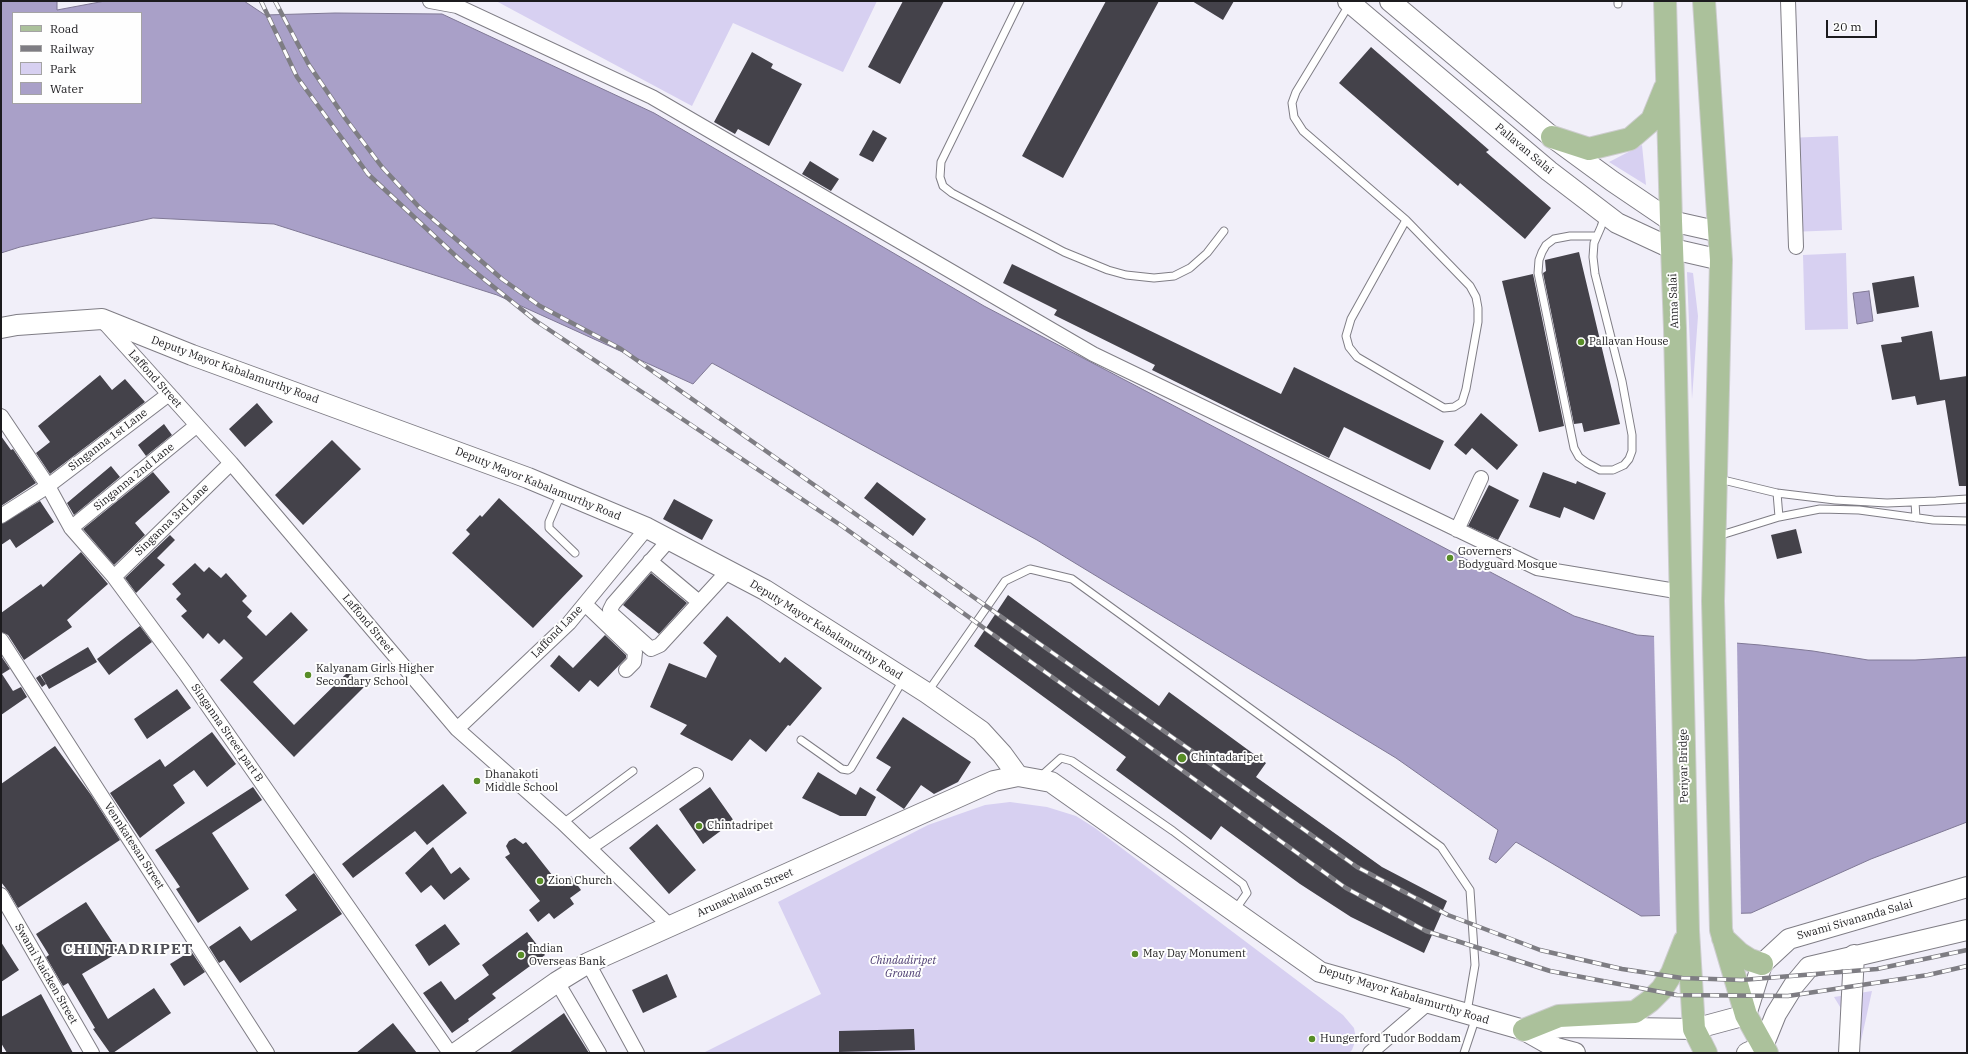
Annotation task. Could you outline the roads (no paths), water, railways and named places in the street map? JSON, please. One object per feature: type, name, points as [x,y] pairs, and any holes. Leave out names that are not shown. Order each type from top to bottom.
[{"type":"main road","points":[[1390,1],[1552,137],[1612,182],[1671,221],[1720,232]]},
{"type":"main road","name":"Anna Salai","points":[[1665,1],[1673,249],[1681,597]]},
{"type":"main road","points":[[1704,1],[1721,260],[1716,536],[1713,600],[1722,934],[1746,1015],[1759,1051]]},
{"type":"main road","name":"Pallavan Salai","points":[[1349,2],[1549,171],[1616,223],[1673,249],[1721,260]]},
{"type":"main road","points":[[1552,137],[1589,149],[1630,139],[1652,120],[1668,82]]},
{"type":"main road","name":"Deputy Mayor Kabalamurthy Road","points":[[1,328],[17,325],[102,319],[192,355],[522,475],[647,528],[765,590],[927,693],[981,731],[1002,754],[1018,776]]},
{"type":"main road","name":"Periyar Bridge","points":[[1681,597],[1688,931],[1694,1029]]},
{"type":"main road","name":"Arunachalam Street","points":[[456,1053],[557,982],[588,963],[994,781],[1018,776],[1045,780]]},
{"type":"main road","name":"Deputy Mayor Kabalamurthy Road","points":[[1045,780],[1320,972],[1524,1030],[1565,1027],[1694,1029]]},
{"type":"main road","name":"Swami Sivananda Salai","points":[[1746,1015],[1762,964],[1789,939],[1967,887]]},
{"type":"main road","points":[[1759,1051],[1776,1014],[1794,985],[1809,967],[1967,930]]},
{"type":"main road","points":[[1524,1030],[1559,1016],[1635,1012],[1650,1001],[1666,984],[1672,973],[1688,931]]},
{"type":"main road","points":[[1722,934],[1739,954],[1762,964]]},
{"type":"main road","points":[[1849,1053],[1854,956]]},
{"type":"main road","points":[[1706,1053],[1694,1029],[1746,1015]]},
{"type":"main road","points":[[1524,1030],[1542,1044],[1575,1053]]},
{"type":"street","points":[[430,1],[457,6],[652,97],[1093,354],[1457,530],[1537,568],[1681,597]]},
{"type":"street","points":[[1788,1],[1796,247]]},
{"type":"street","name":"Laffond Street","points":[[102,319],[231,464],[457,729],[563,823],[670,926]]},
{"type":"street","name":"Singanna 1st Lane","points":[[1,516],[48,486],[169,394]]},
{"type":"street","name":"Singanna Street part B","points":[[1,416],[48,486],[71,528],[114,577],[189,679],[450,1053]]},
{"type":"street","name":"Singanna 2nd Lane","points":[[71,528],[196,426]]},
{"type":"street","name":"Singanna 3rd Lane","points":[[114,577],[231,464]]},
{"type":"street","points":[[1457,530],[1481,478]]},
{"type":"street","name":"Laffond Lane","points":[[457,729],[569,622],[647,528]]},
{"type":"street","points":[[669,540],[613,604],[610,610],[613,615],[650,649],[660,645],[728,570]]},
{"type":"street","points":[[650,561],[699,602]]},
{"type":"street","points":[[585,604],[635,652],[634,662],[626,670]]},
{"type":"street","name":"Vennkatesan Street","points":[[1,640],[267,1053]]},
{"type":"street","points":[[589,848],[696,775]]},
{"type":"street","name":"Swami Naicken Street","points":[[1,894],[92,1053]]},
{"type":"street","points":[[588,963],[637,1053]]},
{"type":"street","points":[[557,982],[599,1053]]},
{"type":"street","points":[[1370,1053],[1428,1003]]},
{"type":"lane","points":[[1020,1],[941,162],[940,177],[943,186],[952,193],[1064,252],[1108,270],[1126,275],[1154,278],[1174,276],[1190,268],[1207,253],[1224,231]]},
{"type":"lane","points":[[1349,2],[1296,92],[1292,103],[1294,117],[1303,131],[1406,220],[1470,286],[1476,297],[1478,322],[1466,389],[1462,402],[1454,407],[1444,408],[1357,357],[1349,347],[1346,336],[1351,320],[1406,220]]},
{"type":"lane","points":[[1597,236],[1570,236],[1554,239],[1546,245],[1542,252],[1539,260],[1538,273],[1574,448],[1579,457],[1587,463],[1600,470],[1613,470],[1624,465],[1629,459],[1632,451],[1632,435],[1622,381],[1595,274],[1593,257],[1594,243],[1597,236],[1606,215]]},
{"type":"lane","points":[[1717,478],[1777,493],[1835,500],[1915,502],[1967,498]]},
{"type":"lane","points":[[562,492],[549,522],[549,528],[575,553]]},
{"type":"lane","points":[[1777,493],[1780,517]]},
{"type":"lane","points":[[1915,502],[1916,518]]},
{"type":"lane","points":[[1716,536],[1780,517],[1820,509],[1859,510],[1916,518],[1967,522]]},
{"type":"lane","points":[[927,693],[1005,581],[1030,569],[1072,578],[1440,847],[1470,890],[1475,965],[1472,1015],[1464,1053]]},
{"type":"lane","points":[[801,740],[842,769],[848,770],[851,768],[904,678]]},
{"type":"lane","points":[[1045,780],[1061,758],[1072,761],[1173,831],[1243,884],[1247,893],[1234,912]]},
{"type":"lane","points":[[563,823],[633,771]]},
{"type":"water","points":[[1,1],[57,1],[57,10],[105,1],[244,1],[265,15],[335,13],[442,14],[654,113],[984,306],[1574,616],[1637,635],[1760,645],[1813,651],[1868,660],[1915,660],[1967,657],[1967,822],[1871,859],[1751,913],[1641,916],[1516,842],[1496,863],[1489,859],[1498,830],[1396,758],[1037,540],[712,363],[693,384],[497,295],[274,224],[153,218],[20,247],[1,253]]},
{"type":"water","points":[[1869,291],[1873,321],[1857,324],[1853,293]]},
{"type":"railway","points":[[261,1],[297,77],[368,174],[459,259],[536,321],[842,526],[1346,888],[1426,931],[1550,971],[1677,995],[1788,996],[1928,975],[1967,966]]},
{"type":"railway","points":[[275,1],[309,65],[345,118],[382,167],[419,207],[502,279],[540,306],[621,349],[1357,867],[1448,915],[1540,950],[1622,969],[1682,978],[1742,980],[1877,969],[1967,950]]},
{"type":"place","name":"Pallavan House","points":[[1581,342]]},
{"type":"place","name":"Governers Bodyguard Mosque","points":[[1450,558]]},
{"type":"place","name":"Kalyanam Girls Higher Secondary School","points":[[308,675]]},
{"type":"place","name":"Chintadaripet","points":[[1182,758]]},
{"type":"place","name":"Dhanakoti Middle School","points":[[477,781]]},
{"type":"place","name":"Chintadripet","points":[[699,826]]},
{"type":"place","name":"Zion Church","points":[[540,881]]},
{"type":"place","name":"May Day Monument","points":[[1135,954]]},
{"type":"place","name":"Indian Overseas Bank","points":[[521,955]]},
{"type":"place","name":"Hungerford Tudor Boddam","points":[[1312,1039]]},
{"type":"district","name":"CHINTADRIPET","points":[[128,950]]},
{"type":"park label","name":"Chindadiripet Ground","points":[[903,967]]}]
